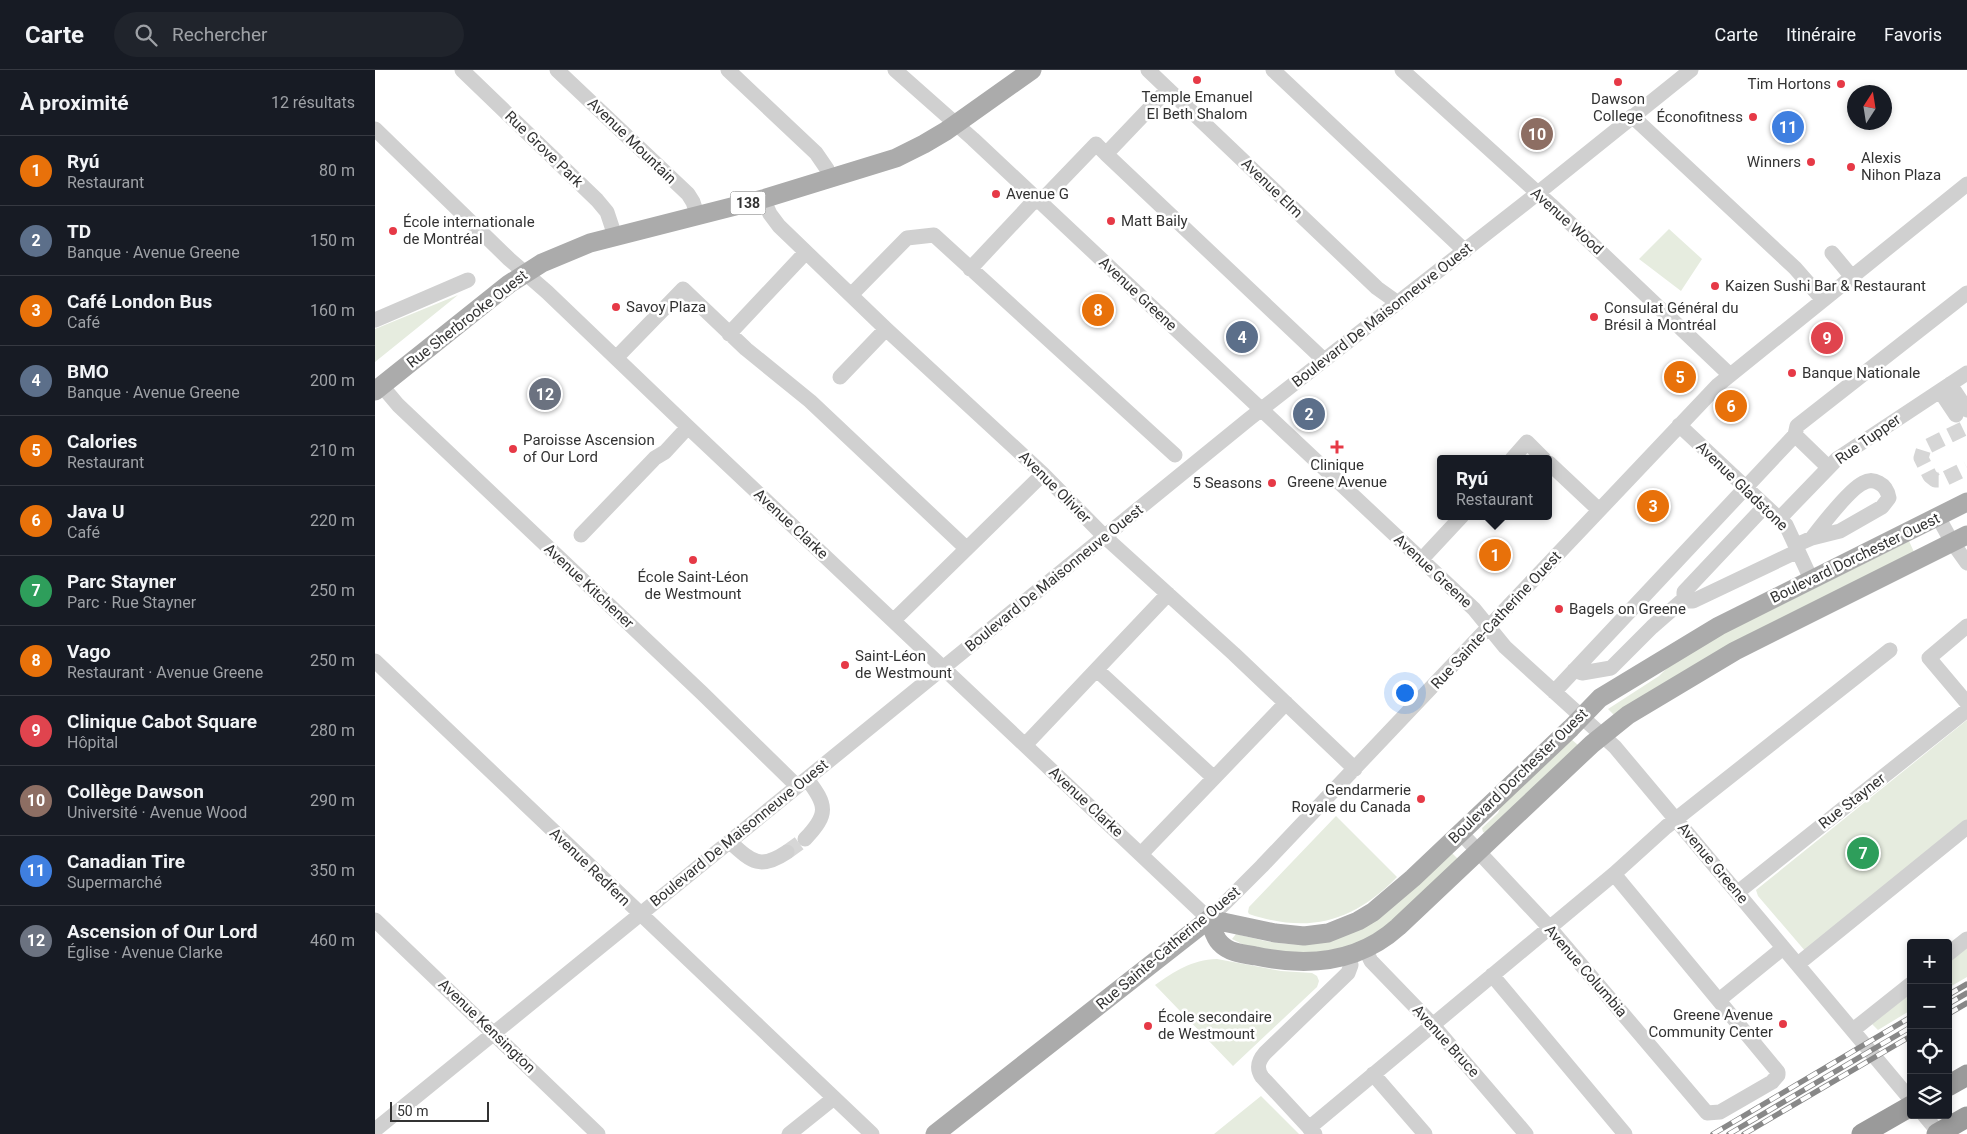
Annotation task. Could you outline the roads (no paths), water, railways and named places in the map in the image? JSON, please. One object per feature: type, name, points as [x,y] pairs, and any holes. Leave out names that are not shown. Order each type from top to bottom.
[{"type":"highway","points":[[1952,1084],[1967,1075]]},
{"type":"highway","points":[[1862,1134],[1902,1111]]},
{"type":"highway","points":[[1938,1134],[1964,1119]]},
{"type":"main road","name":"Rue Sherbrooke Ouest","points":[[378,389],[501,290],[525,273],[577,248],[615,236],[698,217],[763,199],[906,153],[955,125],[1032,70]]},
{"type":"main road","name":"Boulevard Dorchester Ouest","points":[[1209,918],[1269,932],[1297,936],[1336,930],[1358,921],[1373,912],[1406,885],[1600,698],[1725,623],[1967,502]]},
{"type":"main road","name":"Boulevard Dorchester Ouest","points":[[1209,918],[1218,941],[1228,949],[1237,952],[1275,960],[1321,962],[1356,952],[1392,932],[1603,734],[1628,715],[1735,651],[1960,538]]},
{"type":"main road","name":"Rue Sainte-Catherine Ouest","points":[[935,1134],[1209,918]]},
{"type":"street","name":"Rue Grove Park","points":[[462,70],[597,200],[607,212],[615,236]]},
{"type":"street","name":"Avenue Mountain","points":[[557,70],[688,194],[698,217]]},
{"type":"street","points":[[728,70],[816,153],[824,164],[830,179]]},
{"type":"street","name":"Avenue Greene","points":[[895,70],[1038,201],[1474,609],[1505,647],[1603,734],[1738,892],[1907,1095]]},
{"type":"street","name":"Avenue Elm","points":[[1148,70],[1370,281],[1398,303]]},
{"type":"street","points":[[1273,70],[1465,251]]},
{"type":"street","name":"Avenue Wood","points":[[1401,70],[1730,375]]},
{"type":"street","name":"Boulevard De Maisonneuve Ouest","points":[[375,1130],[639,913],[730,842],[1324,360],[1465,251],[1691,70]]},
{"type":"street","points":[[1106,154],[1169,89]]},
{"type":"street","points":[[1632,116],[1795,268],[1823,300]]},
{"type":"street","name":"Avenue Clarke","points":[[375,129],[509,260],[616,358],[1209,918]]},
{"type":"street","points":[[970,269],[1031,204],[1045,198],[1095,144],[1324,360]]},
{"type":"street","name":"Rue Sainte-Catherine Ouest","points":[[1209,918],[1249,881],[1490,628],[1679,425],[1730,375],[1967,184]]},
{"type":"street","name":"Avenue Olivier","points":[[763,199],[774,221],[851,296],[1043,474],[1105,537],[1355,769]]},
{"type":"street","points":[[851,296],[907,238],[934,235],[1175,454]]},
{"type":"street","points":[[729,334],[806,252]]},
{"type":"street","points":[[1832,254],[1852,277]]},
{"type":"street","points":[[375,320],[468,280]]},
{"type":"street","points":[[616,358],[683,289],[729,334],[810,401],[967,548]]},
{"type":"street","points":[[1554,692],[1746,488],[1795,434],[1797,426],[1967,293]]},
{"type":"street","points":[[840,377],[886,329]]},
{"type":"street","name":"Rue Tupper","points":[[1779,519],[1837,458],[1967,373]]},
{"type":"street","points":[[1945,387],[1961,412]]},
{"type":"street","name":"Avenue Kitchener","points":[[378,389],[398,405],[702,693],[819,796],[823,804],[823,812],[815,828],[805,838]]},
{"type":"street","name":"Avenue Gladstone","points":[[1679,425],[1788,529],[1811,580]]},
{"type":"street","points":[[581,535],[655,458],[665,452],[688,427]]},
{"type":"street","points":[[1795,434],[1828,467]]},
{"type":"street","points":[[1516,455],[1527,442],[1540,455]]},
{"type":"street","points":[[1552,466],[1599,510]]},
{"type":"street","points":[[894,620],[1043,474]]},
{"type":"street","points":[[1684,599],[1693,601],[1797,548],[1812,538],[1827,518],[1861,484],[1873,481],[1880,483],[1885,488],[1889,498],[1883,506],[1840,531],[1812,538]]},
{"type":"street","points":[[1574,670],[1582,673],[1611,668],[1652,627],[1684,599],[1684,592],[1765,506]]},
{"type":"street","points":[[1938,516],[1960,538],[1967,563]]},
{"type":"street","points":[[1421,560],[1458,520]]},
{"type":"street","points":[[1025,745],[1168,594]]},
{"type":"street","points":[[1967,626],[1929,658],[1967,703]]},
{"type":"street","points":[[1356,952],[1347,973],[1265,1053],[1258,1067],[1262,1078],[1312,1131],[1373,1074],[1614,874],[1676,820],[1890,650]]},
{"type":"street","name":"Avenue Redfern","points":[[375,662],[872,1134]]},
{"type":"street","points":[[1097,670],[1213,778]]},
{"type":"street","points":[[1141,854],[1285,703]]},
{"type":"street","name":"Rue Stayner","points":[[1738,892],[1967,710]]},
{"type":"street","points":[[1797,964],[1967,827]]},
{"type":"street","name":"Avenue Columbia","points":[[1461,833],[1549,927],[1707,1113],[1717,1113],[1723,1110],[1772,1082],[1778,1076],[1778,1072],[1719,1000]]},
{"type":"street","points":[[730,842],[745,857],[757,863],[768,862],[787,852]]},
{"type":"street","points":[[1614,874],[1719,1000],[1783,948]]},
{"type":"street","name":"Avenue Kensington","points":[[375,920],[494,1032],[598,1134]]},
{"type":"street","points":[[1952,951],[1967,939]]},
{"type":"street","name":"Avenue Bruce","points":[[1356,952],[1371,961],[1432,1024],[1526,1134]]},
{"type":"street","points":[[1492,975],[1625,1134]]},
{"type":"street","points":[[1853,1030],[1907,987]]},
{"type":"street","points":[[1373,1074],[1425,1134]]},
{"type":"street","points":[[789,1134],[834,1098]]},
{"type":"street","points":[[1927,1119],[1938,1134]]},
{"type":"tunnel","points":[[1963,429],[1924,448],[1921,458],[1930,476],[1935,480],[1942,480],[1967,468]]},
{"type":"tunnel","points":[[787,852],[805,839]]},
{"type":"railway","points":[[1952,993],[1967,984]]},
{"type":"railway","points":[[1952,1002],[1967,993]]},
{"type":"railway","points":[[1952,1012],[1967,1003]]},
{"type":"railway","points":[[1713,1134],[1907,1019]]},
{"type":"railway","points":[[1729,1134],[1908,1029]]},
{"type":"railway","points":[[1744,1134],[1907,1038]]},
{"type":"place","name":"Temple Emanuel El Beth Shalom","points":[[1197,80]]},
{"type":"place","name":"Dawson College","points":[[1618,82]]},
{"type":"place","name":"Tim Hortons","points":[[1841,84]]},
{"type":"place","name":"Éconofitness","points":[[1753,117]]},
{"type":"place","name":"Canadian Tire","points":[[1788,127]]},
{"type":"place","name":"Collège Dawson","points":[[1537,134]]},
{"type":"place","name":"Winners","points":[[1811,162]]},
{"type":"place","name":"Alexis Nihon Plaza","points":[[1851,167]]},
{"type":"place","name":"Avenue G","points":[[996,194]]},
{"type":"place","name":"Matt Baily","points":[[1111,221]]},
{"type":"place","name":"École internationale de Montréal","points":[[393,231]]},
{"type":"place","name":"Kaizen Sushi Bar & Restaurant","points":[[1715,286]]},
{"type":"place","name":"Savoy Plaza","points":[[616,307]]},
{"type":"place","name":"Vago","points":[[1098,310]]},
{"type":"place","name":"Consulat Général du Brésil à Montréal","points":[[1594,317]]},
{"type":"place","name":"BMO","points":[[1242,337]]},
{"type":"place","name":"Clinique Cabot Square","points":[[1827,338]]},
{"type":"place","name":"Banque Nationale","points":[[1792,373]]},
{"type":"place","name":"Calories","points":[[1680,377]]},
{"type":"place","name":"Ascension of Our Lord","points":[[545,394]]},
{"type":"place","name":"Java U","points":[[1731,406]]},
{"type":"place","name":"TD","points":[[1309,414]]},
{"type":"place","name":"Clinique Greene Avenue","points":[[1337,447]]},
{"type":"place","name":"Paroisse Ascension of Our Lord","points":[[513,449]]},
{"type":"place","name":"5 Seasons","points":[[1272,483]]},
{"type":"place","name":"Café London Bus","points":[[1653,506]]},
{"type":"place","name":"Ryú","points":[[1495,555]]},
{"type":"place","name":"École Saint-Léon de Westmount","points":[[693,560]]},
{"type":"place","name":"Bagels on Greene","points":[[1559,609]]},
{"type":"place","name":"Saint-Léon de Westmount","points":[[845,665]]},
{"type":"place","name":"Gendarmerie Royale du Canada","points":[[1421,799]]},
{"type":"place","name":"Parc Stayner","points":[[1863,853]]},
{"type":"place","name":"Greene Avenue Community Center","points":[[1783,1024]]},
{"type":"place","name":"École secondaire de Westmount","points":[[1148,1026]]}]
